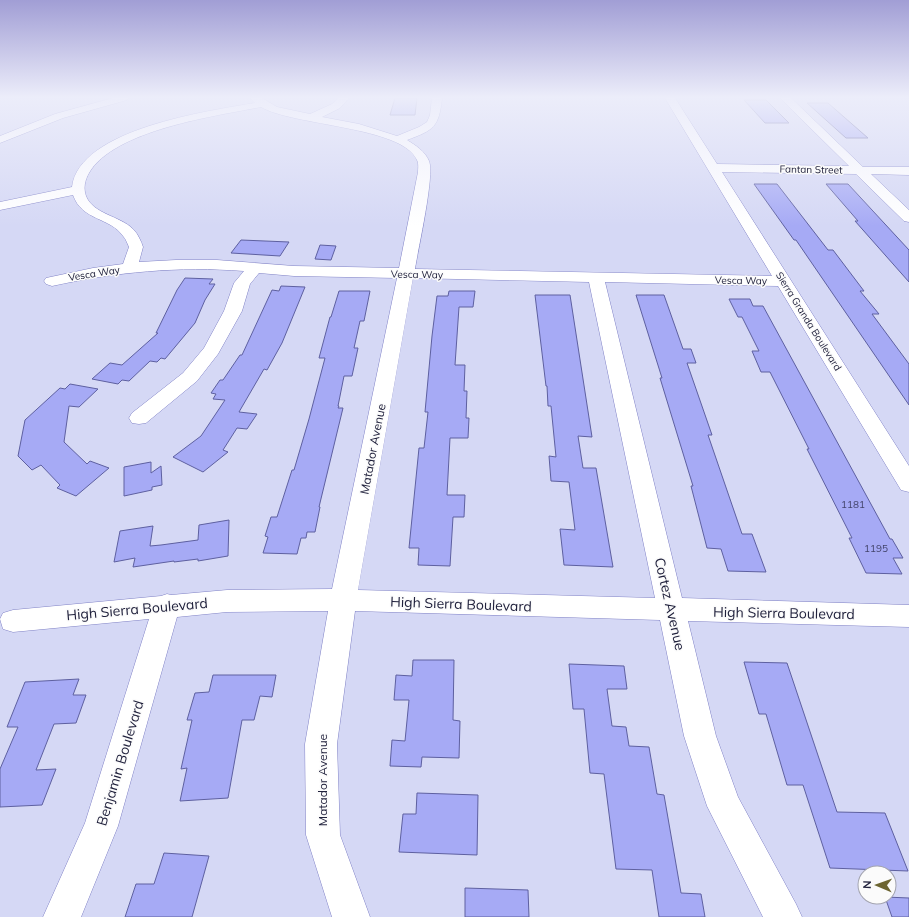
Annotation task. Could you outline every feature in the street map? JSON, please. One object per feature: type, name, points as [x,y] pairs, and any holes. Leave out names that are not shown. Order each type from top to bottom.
[{"type":"street","points":[[122,141],[96,156],[82,171],[77,187],[82,201],[93,212],[128,232],[136,247],[130,268]]},
{"type":"street","name":"Matador Avenue","points":[[350,917],[323,835],[320,744],[344,600],[406,274],[424,170],[423,160],[417,151],[401,141]]},
{"type":"street","name":"Sierra Granda Boulevard","points":[[696,141],[909,484]]},
{"type":"street","points":[[830,141],[909,218]]},
{"type":"street","name":"Fantan Street","points":[[712,168],[909,171]]},
{"type":"street","points":[[0,206],[78,190]]},
{"type":"street","name":"Vesca Way","points":[[52,281],[130,268],[218,265],[294,272],[784,281]]},
{"type":"street","points":[[139,418],[190,377],[212,350],[233,311],[242,283],[255,268]]},
{"type":"street","name":"Cortez Avenue","points":[[596,277],[700,736],[724,806],[783,917]]},
{"type":"street","name":"High Sierra Boulevard","points":[[13,621],[228,600],[344,600],[909,616]]},
{"type":"street","name":"Benjamin Boulevard","points":[[62,917],[101,826],[167,605]]},
{"type":"building","points":[[754,184],[777,184],[828,250],[833,250],[864,291],[860,291],[879,314],[872,314],[909,364],[909,405],[796,240],[794,240]]},
{"type":"building","points":[[826,184],[848,184],[909,250],[909,282],[855,221],[858,221]]},
{"type":"building","points":[[241,240],[289,242],[280,256],[231,253]]},
{"type":"building","points":[[320,245],[336,246],[331,260],[315,259]]},
{"type":"building","points":[[185,278],[213,279],[209,284],[215,284],[205,300],[195,323],[165,359],[161,358],[157,362],[150,361],[129,381],[122,380],[118,384],[92,379],[110,363],[122,365],[158,333],[156,333],[177,290]]},
{"type":"building","points":[[281,286],[305,287],[282,343],[267,370],[264,369],[239,412],[257,414],[247,429],[237,428],[223,450],[228,452],[203,472],[173,457],[201,436],[225,400],[213,399],[216,394],[211,393],[220,380],[223,380],[240,355],[242,355],[272,290],[279,291]]},
{"type":"building","points":[[339,291],[370,291],[364,321],[360,321],[354,348],[358,348],[352,376],[344,376],[338,406],[338,408],[343,408],[319,507],[315,532],[307,532],[306,538],[301,538],[297,554],[263,553],[268,537],[265,536],[271,517],[277,517],[292,470],[294,470],[309,419],[325,358],[319,358]]},
{"type":"building","points":[[449,291],[475,291],[473,307],[459,307],[455,365],[465,365],[464,391],[467,391],[466,418],[469,418],[468,438],[450,438],[447,495],[465,495],[464,517],[453,517],[450,566],[418,565],[419,548],[409,548],[419,448],[424,448],[428,412],[425,412],[437,296],[448,296]]},
{"type":"building","points":[[535,295],[570,295],[592,437],[578,436],[583,468],[596,468],[613,567],[564,565],[560,529],[575,530],[569,482],[551,481],[549,456],[556,457],[551,406],[548,406],[547,386]]},
{"type":"building","points":[[636,295],[664,295],[683,349],[691,349],[696,363],[687,363],[712,435],[708,435],[742,534],[752,534],[766,572],[728,571],[721,549],[707,548],[691,486],[693,486]]},
{"type":"building","points":[[729,299],[750,299],[753,306],[763,306],[890,539],[892,539],[903,558],[893,558],[902,574],[866,573],[849,538],[852,538],[807,449],[809,449],[770,372],[761,372],[752,351],[759,351],[742,317],[738,317]]},
{"type":"building","points":[[70,384],[98,389],[79,407],[69,406],[64,442],[87,464],[90,461],[109,468],[76,496],[57,488],[60,485],[41,465],[32,470],[18,456],[25,420],[60,388],[65,389]]},
{"type":"building","points":[[151,462],[151,473],[161,466],[162,485],[152,487],[152,490],[124,496],[124,467]]},
{"type":"building","points":[[229,520],[228,556],[198,561],[198,559],[174,561],[133,567],[135,558],[114,562],[120,531],[153,526],[150,546],[161,545],[198,540],[199,525]]},
{"type":"building","points":[[413,660],[454,660],[453,720],[460,721],[459,758],[422,757],[421,767],[390,766],[392,740],[405,741],[409,700],[394,700],[396,675],[412,676]]},
{"type":"building","points":[[744,662],[787,663],[837,812],[885,813],[908,871],[897,871],[897,865],[857,865],[857,869],[830,868],[803,785],[787,785],[766,714],[759,714]]},
{"type":"building","points":[[569,664],[624,666],[627,689],[607,689],[612,726],[626,727],[629,746],[649,747],[657,794],[664,795],[681,893],[701,894],[705,917],[659,917],[652,870],[616,869],[604,774],[590,773],[584,709],[573,709]]},
{"type":"building","points":[[213,675],[276,675],[272,697],[260,696],[254,720],[242,720],[228,798],[180,801],[187,768],[181,769],[192,720],[187,720],[195,693],[209,692]]},
{"type":"building","points":[[79,679],[73,695],[86,695],[76,723],[54,724],[36,770],[56,769],[42,805],[0,807],[0,769],[18,727],[7,727],[25,682]]},
{"type":"building","points":[[417,793],[478,795],[477,855],[399,852],[403,814],[416,814]]},
{"type":"building","points":[[164,853],[209,856],[192,917],[125,917],[136,884],[154,884]]},
{"type":"building","points":[[465,888],[528,890],[529,917],[465,917]]},
{"type":"building","points":[[897,898],[909,898],[909,917],[892,917],[888,905],[897,905]]}]
